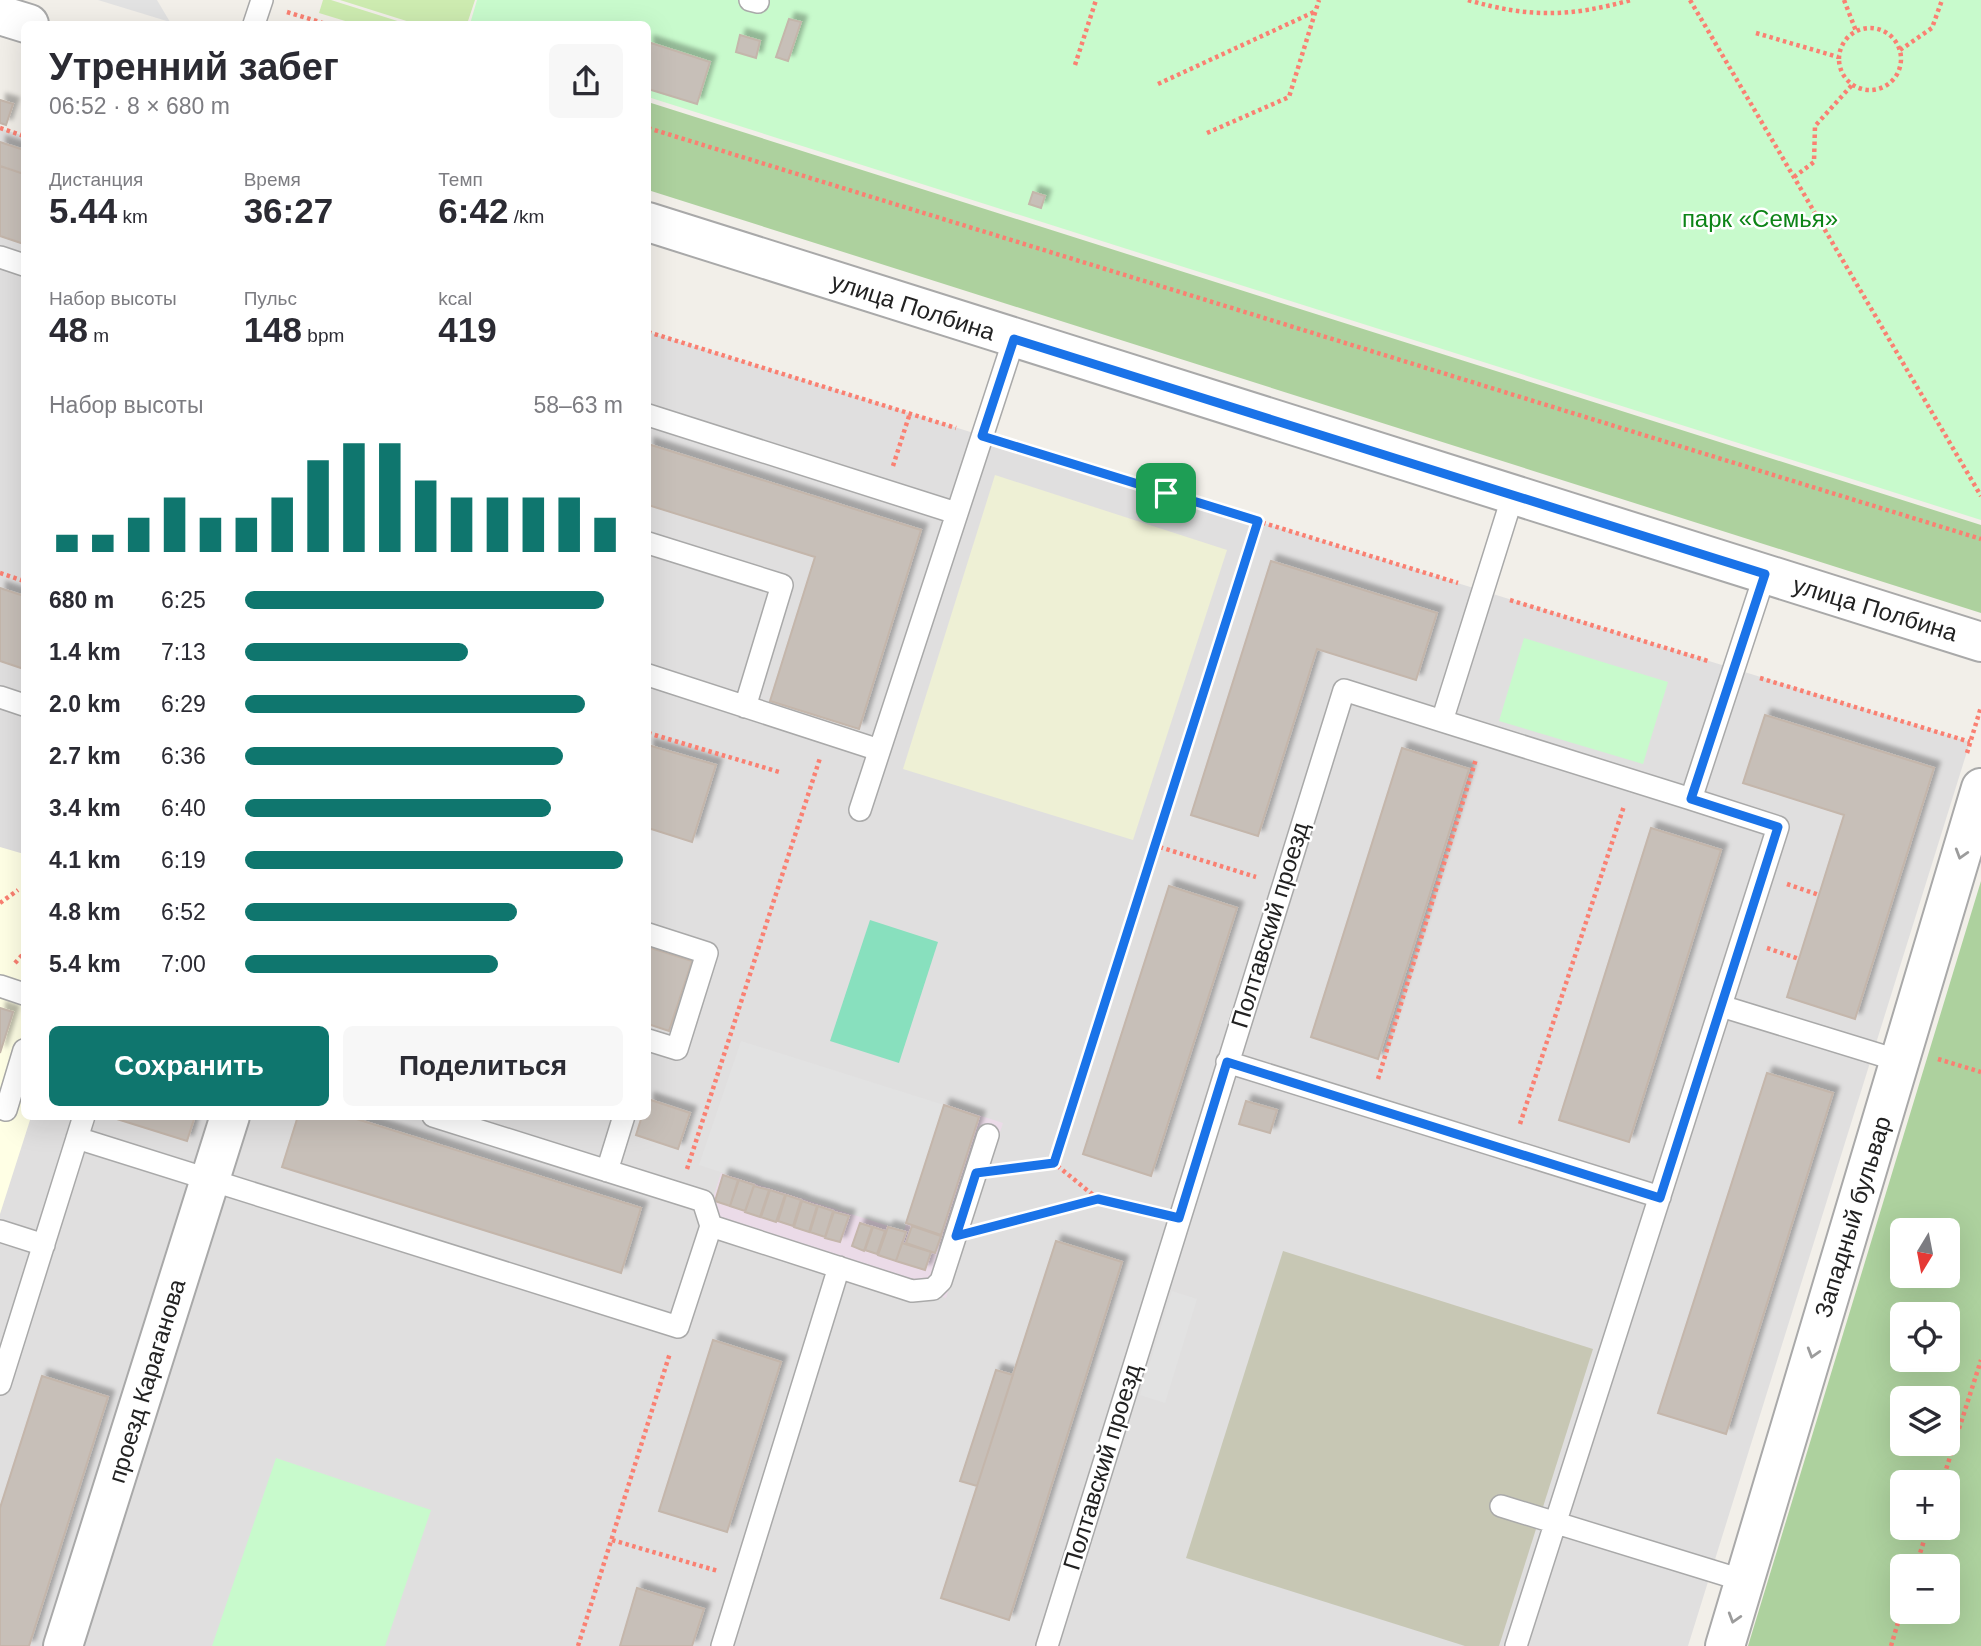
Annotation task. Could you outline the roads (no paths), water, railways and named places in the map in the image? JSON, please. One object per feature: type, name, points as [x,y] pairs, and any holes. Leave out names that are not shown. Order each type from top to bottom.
[{"type":"street","points":[[0,15],[21,22]]},
{"type":"street","name":"улица Полбина","points":[[651,223],[1981,642]]},
{"type":"street","name":"Западный бульвар","points":[[1725,1646],[1981,788]]},
{"type":"street","name":"проезд Караганова","points":[[64,1646],[229,1120]]},
{"type":"lane","points":[[255,21],[261,2]]},
{"type":"lane","points":[[0,257],[21,264]]},
{"type":"lane","points":[[860,810],[1014,339]]},
{"type":"lane","points":[[651,416],[956,513]]},
{"type":"lane","points":[[1513,495],[1442,721],[1778,827],[1516,1646]]},
{"type":"lane","points":[[651,544],[782,585],[745,707]]},
{"type":"lane","points":[[1691,799],[1765,574]]},
{"type":"lane","points":[[651,676],[879,750]]},
{"type":"lane","name":"Полтавский проезд","points":[[1047,1646],[1344,690],[1442,721]]},
{"type":"lane","points":[[0,697],[21,704]]},
{"type":"lane","points":[[651,935],[708,953],[677,1049],[651,1042]]},
{"type":"lane","points":[[0,986],[21,992]]},
{"type":"lane","points":[[1721,1006],[1901,1055]]},
{"type":"lane","points":[[0,1108],[6,1110],[21,1060]]},
{"type":"lane","points":[[1227,1062],[1660,1198]]},
{"type":"lane","points":[[0,1384],[83,1120]]},
{"type":"lane","points":[[77,1138],[678,1327],[712,1226],[703,1201],[446,1120]]},
{"type":"lane","points":[[607,1171],[623,1120]]},
{"type":"lane","points":[[712,1226],[912,1291],[933,1289],[941,1280],[988,1135]]},
{"type":"lane","points":[[0,1231],[44,1245]]},
{"type":"lane","points":[[722,1646],[839,1267]]},
{"type":"lane","points":[[1501,1506],[1745,1581]]},
{"type":"park label","name":"парк «Семья»","points":[[1760,219]]}]
